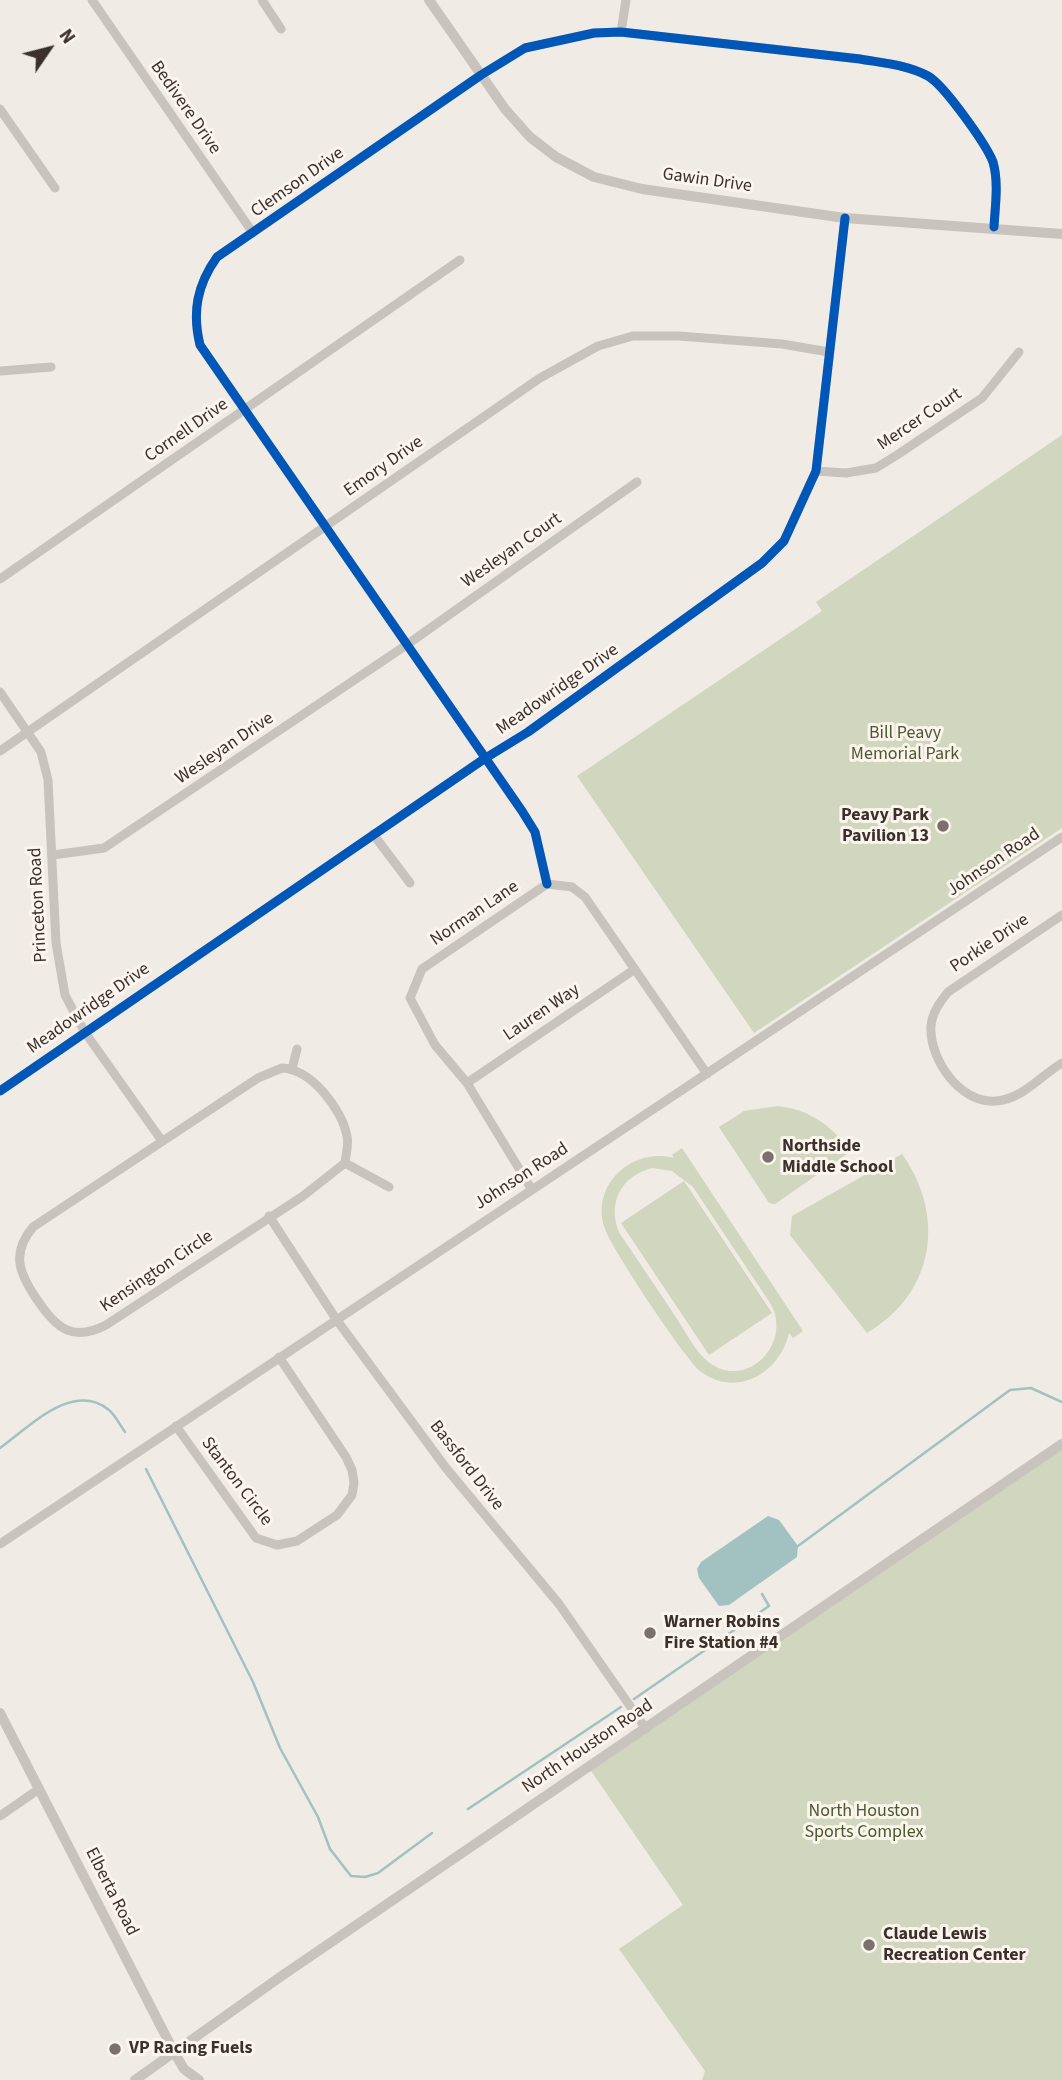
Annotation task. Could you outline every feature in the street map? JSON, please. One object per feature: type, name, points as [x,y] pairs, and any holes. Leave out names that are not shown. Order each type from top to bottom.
[{"type":"street","name":"Bedivere Drive","points":[[92,0],[253,233]]},
{"type":"street","points":[[262,0],[281,29]]},
{"type":"street","name":"Gawin Drive","points":[[429,0],[481,75],[530,137],[556,157],[594,177],[642,189],[845,219],[994,227],[1062,234]]},
{"type":"street","points":[[621,32],[625,0]]},
{"type":"street","name":"Clemson Drive","points":[[547,884],[535,832],[200,345],[194,321],[197,300],[206,273],[217,257],[481,75],[525,48],[594,33],[621,32],[860,59],[899,65],[930,77],[977,133],[993,163],[997,194],[994,227]]},
{"type":"street","points":[[0,109],[55,188]]},
{"type":"street","name":"Meadowridge Drive","points":[[0,1091],[373,834],[528,732],[762,563],[784,541],[816,471],[845,219]]},
{"type":"street","name":"Cornell Drive","points":[[0,579],[460,260]]},
{"type":"street","name":"Emory Drive","points":[[0,751],[540,378],[598,346],[633,336],[679,336],[782,344],[829,352]]},
{"type":"street","name":"Mercer Court","points":[[816,471],[846,473],[876,468],[897,456],[982,398],[1020,352]]},
{"type":"street","points":[[0,377],[0,370],[51,367]]},
{"type":"street","name":"Wesleyan Court","points":[[405,646],[638,482]]},
{"type":"street","name":"Wesleyan Drive","points":[[53,855],[104,848],[405,646]]},
{"type":"street","name":"Princeton Road","points":[[0,692],[41,752],[48,780],[58,969],[65,995],[84,1031],[162,1141]]},
{"type":"street","points":[[373,834],[410,883]]},
{"type":"street","name":"Johnson Road","points":[[0,1544],[1062,837]]},
{"type":"street","name":"Norman Lane","points":[[531,1190],[467,1083],[452,1069],[418,1018],[410,998],[422,969],[547,884],[572,887],[585,897],[707,1074]]},
{"type":"street","name":"Porkie Drive","points":[[1062,915],[947,992],[936,1007],[931,1026],[934,1049],[945,1070],[959,1088],[978,1099],[996,1101],[1012,1097],[1027,1090],[1062,1063]]},
{"type":"street","name":"Lauren Way","points":[[467,1083],[635,969]]},
{"type":"street","points":[[297,1049],[292,1069],[317,1084],[344,1126],[348,1139],[345,1163],[390,1187]]},
{"type":"street","name":"Kensington Circle","points":[[292,1069],[271,1071],[258,1077],[33,1227],[24,1238],[18,1253],[23,1279],[50,1320],[66,1331],[92,1332],[303,1196],[345,1163]]},
{"type":"street","name":"Bassford Drive","points":[[269,1216],[336,1319],[446,1468],[559,1604],[646,1729]]},
{"type":"street","name":"Stanton Circle","points":[[176,1426],[256,1538],[277,1545],[289,1544],[337,1515],[352,1494],[352,1470],[279,1357]]},
{"type":"street","name":"North Houston Road","points":[[135,2080],[283,1975],[1062,1444]]},
{"type":"street","name":"Elberta Road","points":[[0,1713],[174,2052],[184,2069],[199,2080]]},
{"type":"street","points":[[0,1816],[39,1789]]},
{"type":"green space","name":"Bill Peavy Memorial Park","points":[[1062,435],[1062,828],[754,1033],[577,776],[822,611],[816,602]]},
{"type":"green space","points":[[778,1106],[800,1111],[819,1120],[836,1134],[850,1152],[775,1204],[769,1203],[719,1127],[744,1111]]},
{"type":"green space","points":[[682,1148],[803,1331],[793,1338],[789,1333],[776,1360],[755,1378],[728,1382],[714,1379],[700,1371],[649,1303],[605,1229],[603,1198],[618,1173],[643,1158],[674,1158],[672,1155]],"holes":[[[652,1168],[672,1171],[693,1187],[772,1306],[776,1322],[775,1337],[769,1351],[759,1362],[747,1369],[733,1371],[718,1368],[704,1358],[620,1234],[615,1212],[619,1193],[625,1184],[632,1177]]]},
{"type":"green space","points":[[902,1154],[916,1178],[925,1203],[928,1227],[926,1252],[920,1275],[907,1297],[890,1316],[867,1333],[790,1235],[792,1216]]},
{"type":"green space","points":[[684,1181],[772,1313],[709,1355],[621,1223]]},
{"type":"green space","name":"North Houston Sports Complex","points":[[1062,1444],[1062,2080],[702,2080],[705,2071],[619,1949],[683,1905],[589,1768]]},
{"type":"water","points":[[768,1516],[779,1520],[798,1546],[797,1557],[729,1605],[719,1606],[699,1578],[697,1569],[701,1562]]},
{"type":"waterway","points":[[798,1546],[1010,1390],[1031,1388],[1062,1402]]},
{"type":"waterway","points":[[0,1448],[52,1410],[81,1400],[95,1402],[109,1410],[125,1432]]},
{"type":"waterway","points":[[146,1469],[253,1682],[280,1748],[318,1817],[330,1849],[351,1876],[365,1877],[378,1873],[432,1833]]},
{"type":"waterway","points":[[634,1699],[769,1606],[762,1594]]},
{"type":"waterway","points":[[468,1809],[621,1707]]},
{"type":"cycle path","points":[[547,884],[535,832],[522,811],[200,345],[196,321],[198,299],[210,267],[217,257],[481,75],[525,48],[594,33],[621,32],[860,59],[920,72],[944,91],[982,142],[993,162],[996,187],[994,227]]},
{"type":"cycle path","points":[[0,1091],[484,759],[528,732],[762,563],[784,541],[816,471],[845,218]]},
{"type":"place","name":"Peavy Park Pavilion 13","points":[[943,826]]},
{"type":"place","name":"Northside Middle School","points":[[768,1157]]},
{"type":"place","name":"Warner Robins Fire Station #4","points":[[650,1633]]},
{"type":"place","name":"Claude Lewis Recreation Center","points":[[869,1945]]},
{"type":"place","name":"VP Racing Fuels","points":[[115,2049]]}]
